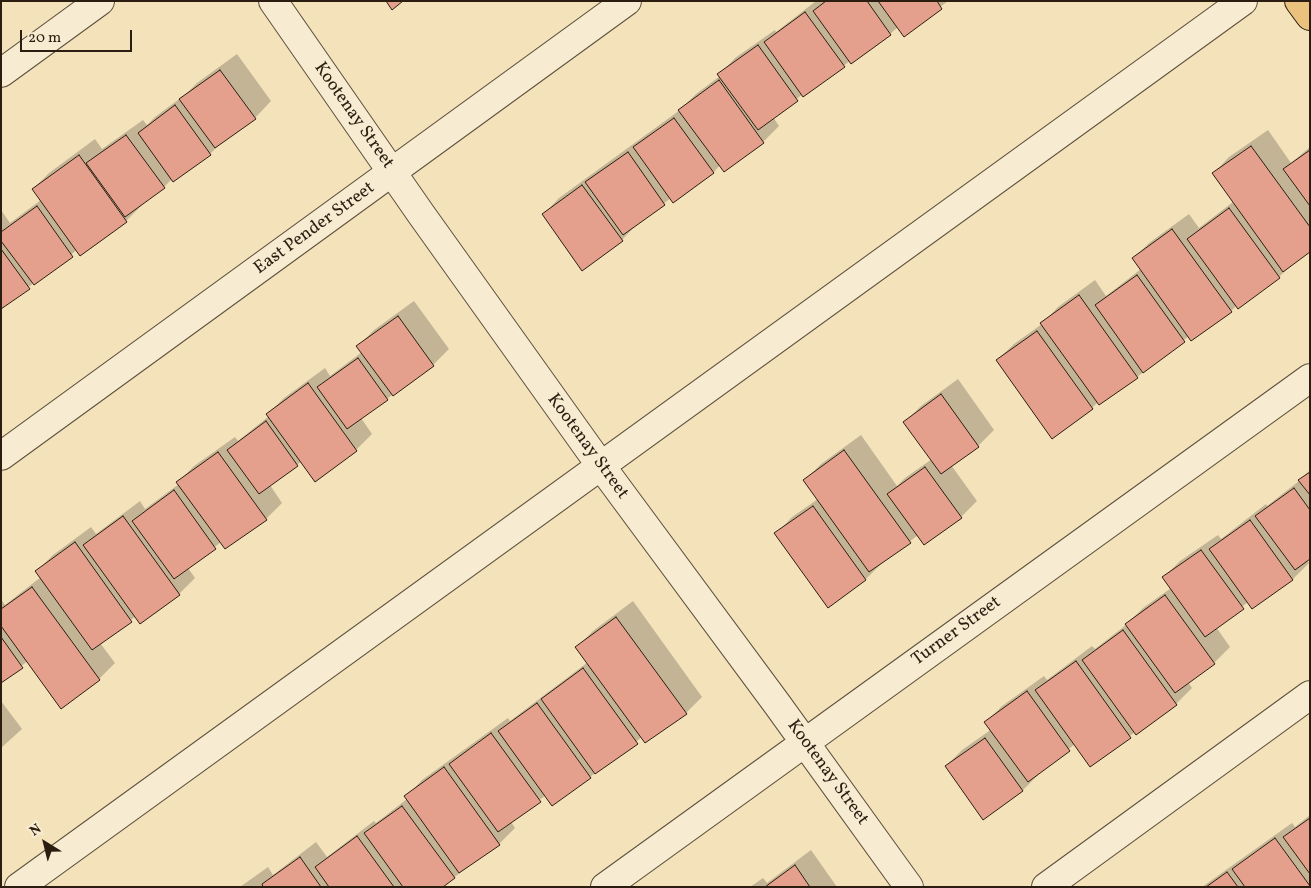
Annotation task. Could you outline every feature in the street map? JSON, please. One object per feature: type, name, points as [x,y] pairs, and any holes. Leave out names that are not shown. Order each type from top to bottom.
[{"type":"main road","points":[[1299,1],[1310,16]]},
{"type":"street","points":[[1,73],[100,1]]},
{"type":"street","name":"Kootenay Street","points":[[273,1],[392,173],[601,466],[805,742],[909,887]]},
{"type":"street","name":"East Pender Street","points":[[1,456],[628,1]]},
{"type":"street","points":[[19,887],[1243,1]]},
{"type":"street","name":"Turner Street","points":[[605,887],[1310,378]]},
{"type":"street","points":[[1046,887],[1310,694]]},
{"type":"building","points":[[386,1],[403,1],[392,10]]},
{"type":"building","points":[[826,1],[867,1],[891,35],[851,64],[813,11]]},
{"type":"building","points":[[878,1],[937,1],[942,9],[904,37]]},
{"type":"building","points":[[805,12],[845,67],[803,97],[764,42]]},
{"type":"building","points":[[758,45],[798,101],[758,130],[717,74]]},
{"type":"building","points":[[220,70],[256,119],[215,148],[179,99]]},
{"type":"building","points":[[719,80],[764,143],[724,172],[678,110]]},
{"type":"building","points":[[175,105],[211,155],[173,182],[138,133]]},
{"type":"building","points":[[674,118],[714,173],[673,203],[633,147]]},
{"type":"building","points":[[126,135],[165,188],[125,217],[86,163]]},
{"type":"building","points":[[1251,146],[1310,227],[1310,252],[1283,272],[1212,173]]},
{"type":"building","points":[[1310,150],[1310,206],[1283,169]]},
{"type":"building","points":[[628,152],[665,205],[623,235],[585,182]]},
{"type":"building","points":[[79,155],[127,222],[80,256],[32,189]]},
{"type":"building","points":[[582,185],[623,241],[582,271],[542,214]]},
{"type":"building","points":[[37,206],[73,257],[34,285],[1,241],[1,232]]},
{"type":"building","points":[[1229,208],[1280,278],[1238,309],[1187,239]]},
{"type":"building","points":[[1172,229],[1232,312],[1191,341],[1132,258]]},
{"type":"building","points":[[1,249],[30,289],[1,309]]},
{"type":"building","points":[[1137,275],[1185,342],[1143,373],[1095,305]]},
{"type":"building","points":[[1079,295],[1138,378],[1099,405],[1040,323]]},
{"type":"building","points":[[398,316],[434,366],[393,396],[356,346]]},
{"type":"building","points":[[1037,331],[1093,409],[1052,439],[996,360]]},
{"type":"building","points":[[358,358],[388,400],[347,429],[317,387]]},
{"type":"building","points":[[308,383],[357,451],[315,482],[266,414]]},
{"type":"building","points":[[941,394],[979,447],[941,474],[903,422]]},
{"type":"building","points":[[266,421],[298,466],[259,494],[227,450]]},
{"type":"building","points":[[844,450],[911,543],[869,572],[803,480]]},
{"type":"building","points":[[218,452],[267,520],[225,549],[176,482]]},
{"type":"building","points":[[925,467],[962,518],[924,545],[887,494]]},
{"type":"building","points":[[1310,472],[1310,495],[1298,480]]},
{"type":"building","points":[[1294,488],[1310,510],[1310,559],[1295,570],[1255,516]]},
{"type":"building","points":[[174,490],[216,549],[174,579],[132,521]]},
{"type":"building","points":[[813,506],[866,580],[828,608],[774,533]]},
{"type":"building","points":[[123,516],[180,595],[140,624],[83,545]]},
{"type":"building","points":[[1250,520],[1293,580],[1252,609],[1209,549]]},
{"type":"building","points":[[75,542],[132,622],[92,650],[35,571]]},
{"type":"building","points":[[1201,550],[1244,609],[1205,637],[1162,577]]},
{"type":"building","points":[[32,587],[100,680],[61,709],[1,626],[1,609]]},
{"type":"building","points":[[1165,595],[1215,664],[1175,693],[1125,624]]},
{"type":"building","points":[[616,617],[687,714],[645,743],[575,647]]},
{"type":"building","points":[[1123,630],[1177,705],[1136,735],[1082,660]]},
{"type":"building","points":[[1,637],[23,668],[1,683]]},
{"type":"building","points":[[1076,661],[1131,738],[1090,767],[1035,690]]},
{"type":"building","points":[[583,668],[638,744],[595,774],[541,699]]},
{"type":"building","points":[[1027,691],[1070,751],[1028,782],[984,722]]},
{"type":"building","points":[[537,703],[591,778],[552,806],[498,731]]},
{"type":"building","points":[[491,733],[541,802],[498,832],[449,764]]},
{"type":"building","points":[[985,738],[1023,791],[983,820],[945,766]]},
{"type":"building","points":[[444,767],[500,845],[459,873],[404,796]]},
{"type":"building","points":[[402,806],[455,878],[443,887],[403,887],[364,833]]},
{"type":"building","points":[[1310,818],[1310,874],[1283,837]]},
{"type":"building","points":[[357,836],[394,887],[329,887],[315,867]]},
{"type":"building","points":[[1275,838],[1310,887],[1245,887],[1232,869]]},
{"type":"building","points":[[300,857],[321,887],[263,887],[262,884]]},
{"type":"building","points":[[795,865],[810,887],[765,887]]},
{"type":"building","points":[[1227,872],[1238,887],[1206,887]]}]
